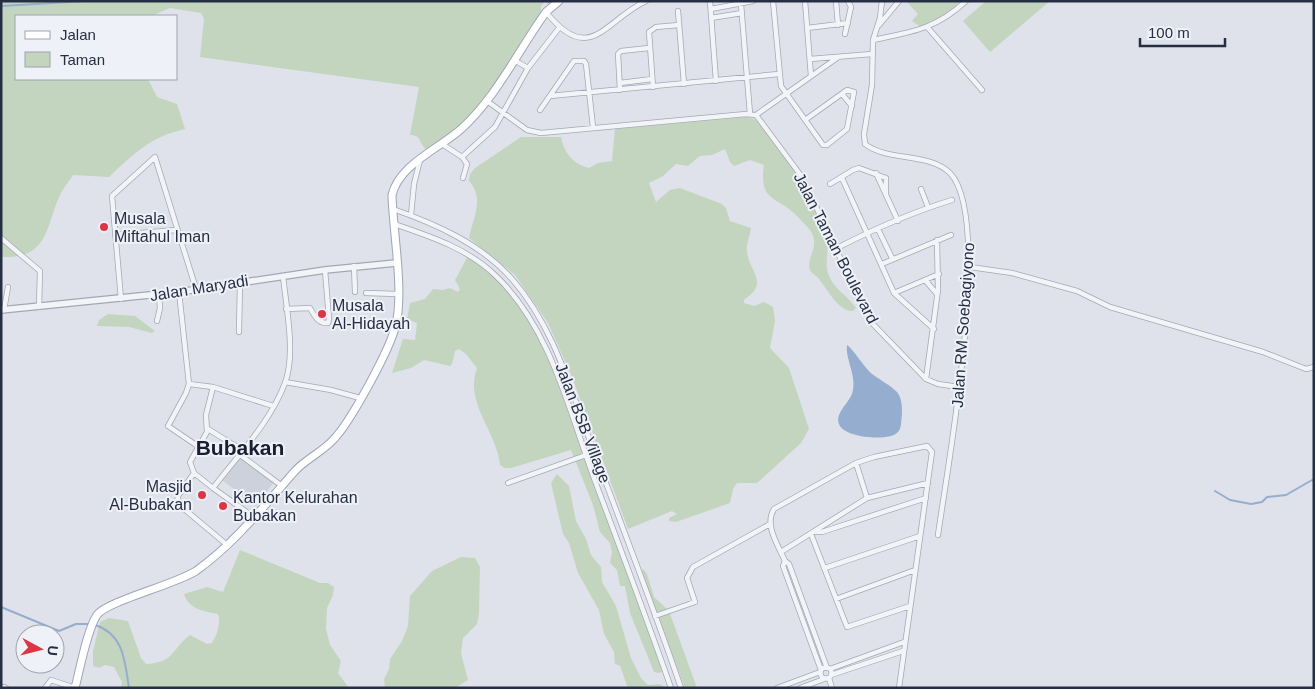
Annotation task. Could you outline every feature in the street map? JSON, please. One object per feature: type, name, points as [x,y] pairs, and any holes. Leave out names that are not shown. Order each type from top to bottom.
[{"type":"main road","points":[[75,688],[93,623],[106,606],[186,576],[255,518],[301,465],[332,441],[348,421],[394,331],[397,316],[397,294],[392,196],[398,181],[420,160],[465,125],[487,101],[546,12],[559,1]]},
{"type":"street","points":[[546,12],[559,28],[576,36],[593,37],[606,31],[634,7],[646,1]]},
{"type":"street","points":[[710,1],[716,81]]},
{"type":"street","points":[[711,9],[753,1]]},
{"type":"street","points":[[772,1],[781,86],[824,146],[847,129],[853,90],[842,94],[806,120]]},
{"type":"street","points":[[804,1],[812,76]]},
{"type":"street","points":[[836,1],[838,25]]},
{"type":"street","points":[[845,34],[851,7],[848,1]]},
{"type":"street","name":"Jalan RM Soebagiyono","points":[[882,1],[873,40],[872,85],[864,134],[865,144],[873,149],[938,166],[951,174],[964,202],[969,237],[970,267],[955,429],[938,535]]},
{"type":"street","points":[[876,29],[899,1]]},
{"type":"street","points":[[873,40],[928,28],[947,19],[966,1]]},
{"type":"street","points":[[741,4],[750,114]]},
{"type":"street","points":[[678,11],[684,84]]},
{"type":"street","points":[[711,18],[742,14]]},
{"type":"street","points":[[807,28],[848,23]]},
{"type":"street","points":[[653,87],[648,35],[653,28],[680,25]]},
{"type":"street","points":[[462,157],[495,126],[528,68],[559,28]]},
{"type":"street","points":[[928,28],[982,90]]},
{"type":"street","points":[[620,90],[619,52],[649,48]]},
{"type":"street","points":[[810,59],[872,54]]},
{"type":"street","points":[[487,101],[527,130],[538,133],[750,114],[756,116],[837,58]]},
{"type":"street","points":[[514,59],[528,68]]},
{"type":"street","points":[[540,110],[575,60],[586,64],[593,128]]},
{"type":"street","points":[[550,96],[779,74]]},
{"type":"street","points":[[620,83],[652,79]]},
{"type":"street","points":[[842,94],[852,106]]},
{"type":"street","name":"Jalan Taman Boulevard","points":[[756,116],[802,177],[870,320],[926,379]]},
{"type":"street","points":[[442,144],[462,157],[468,164],[463,178]]},
{"type":"street","points":[[121,299],[112,196],[155,157],[196,289]]},
{"type":"street","points":[[412,215],[414,184],[420,160]]},
{"type":"street","points":[[830,184],[859,168],[876,173],[898,221]]},
{"type":"street","points":[[842,178],[894,293],[934,329]]},
{"type":"street","points":[[921,189],[928,208]]},
{"type":"street","points":[[837,248],[868,232],[952,200]]},
{"type":"street","name":"Jalan BSB Village","points":[[393,209],[412,215],[454,235],[500,268],[521,290],[544,325],[567,379],[681,688]]},
{"type":"street","points":[[394,224],[462,251],[481,263],[505,285],[532,320],[545,347],[672,688]]},
{"type":"street","points":[[878,229],[892,258]]},
{"type":"street","points":[[115,235],[177,230]]},
{"type":"street","points":[[882,264],[892,258],[951,235]]},
{"type":"street","points":[[1,238],[40,271],[39,308]]},
{"type":"street","points":[[937,240],[938,295],[926,379],[938,384],[959,387]]},
{"type":"street","name":"Jalan Maryadi","points":[[3,310],[159,295],[354,266],[396,263]]},
{"type":"street","points":[[354,266],[355,292]]},
{"type":"street","points":[[970,267],[1012,273],[1077,291],[1110,307],[1263,352],[1306,369],[1314,367]]},
{"type":"street","points":[[286,309],[310,308],[312,315],[322,323],[328,323],[325,270]]},
{"type":"street","points":[[894,293],[939,274]]},
{"type":"street","points":[[213,488],[264,422],[285,382],[289,354],[283,276]]},
{"type":"street","points":[[925,280],[938,295]]},
{"type":"street","points":[[239,332],[240,282]]},
{"type":"street","points":[[3,310],[8,287]]},
{"type":"street","points":[[179,292],[189,384],[168,426],[199,447]]},
{"type":"street","points":[[366,293],[397,294]]},
{"type":"street","points":[[157,321],[159,295]]},
{"type":"street","points":[[285,382],[331,390],[360,398]]},
{"type":"street","points":[[189,384],[213,387],[273,406]]},
{"type":"street","points":[[213,387],[206,415],[208,430],[190,460],[194,473],[255,518]]},
{"type":"street","points":[[208,430],[241,452],[282,486]]},
{"type":"street","points":[[832,688],[828,677],[828,668],[789,564],[785,561],[770,524],[770,515],[774,509],[856,463],[874,457],[927,446],[932,452],[899,686],[892,688]]},
{"type":"street","points":[[508,483],[586,455]]},
{"type":"street","points":[[856,463],[867,498]]},
{"type":"street","points":[[194,473],[178,496],[177,503],[226,544]]},
{"type":"street","points":[[781,552],[867,498],[928,483]]},
{"type":"street","points":[[813,533],[822,532],[926,498]]},
{"type":"street","points":[[655,616],[695,602],[687,578],[693,567],[770,524]]},
{"type":"street","points":[[813,533],[847,627],[910,606]]},
{"type":"street","points":[[825,568],[920,536]]},
{"type":"street","points":[[785,561],[783,566],[821,671],[828,677]]},
{"type":"street","points":[[836,599],[915,570]]},
{"type":"street","points":[[777,688],[904,642]]},
{"type":"street","points":[[800,688],[904,651]]},
{"type":"street","points":[[45,688],[51,680],[75,688]]},
{"type":"shaded area","points":[[240,456],[274,482],[256,506],[222,480]]},
{"type":"green space","points":[[1,1],[554,1],[548,4],[545,2],[541,6],[541,14],[490,91],[474,111],[458,129],[441,142],[426,149],[417,136],[410,135],[419,87],[200,57],[204,19],[201,13],[170,8],[153,15],[15,15],[15,80],[148,80],[157,97],[177,104],[185,129],[153,141],[109,177],[73,175],[61,192],[47,230],[37,247],[28,253],[1,257]]},
{"type":"green space","points":[[906,1],[960,1],[945,18],[922,28],[912,21],[918,14]]},
{"type":"green space","points":[[986,1],[1050,1],[990,52],[963,21]]},
{"type":"green space","points":[[748,117],[756,120],[787,160],[805,188],[826,234],[828,244],[827,271],[831,281],[856,308],[853,311],[842,308],[811,271],[809,262],[814,245],[812,233],[792,211],[767,193],[763,178],[764,165],[750,160],[734,166],[730,162],[725,149],[712,155],[700,156],[688,166],[676,164],[663,176],[649,183],[656,202],[670,190],[680,188],[722,204],[726,208],[730,221],[751,228],[747,252],[757,283],[756,288],[744,300],[744,303],[754,306],[764,302],[773,307],[775,321],[770,348],[789,368],[809,429],[801,443],[757,483],[737,483],[733,489],[730,503],[676,522],[669,521],[669,518],[677,514],[672,511],[628,529],[572,377],[548,323],[515,275],[469,238],[477,201],[474,188],[469,181],[470,174],[475,168],[521,137],[561,137],[564,148],[570,157],[578,164],[589,168],[598,163],[612,161],[615,129]]},
{"type":"green space","points":[[468,256],[494,276],[516,300],[548,357],[664,671],[654,672],[630,613],[625,586],[620,586],[617,570],[610,563],[612,552],[610,543],[600,532],[593,505],[571,450],[511,468],[505,468],[500,465],[498,453],[482,417],[475,393],[474,381],[477,368],[466,354],[459,349],[455,351],[450,366],[424,360],[411,368],[392,373],[403,339],[415,340],[417,323],[407,319],[410,303],[425,299],[433,289],[443,290],[450,288],[458,292],[460,289],[455,280]]},
{"type":"green space","points":[[108,314],[135,316],[155,331],[152,333],[129,327],[97,326],[99,320]]},
{"type":"green space","points":[[557,474],[569,486],[576,521],[586,539],[591,555],[601,567],[602,582],[616,606],[631,658],[641,678],[648,685],[659,684],[667,688],[628,688],[620,666],[615,664],[614,652],[604,634],[599,610],[578,573],[569,543],[563,534],[551,483]]},
{"type":"green space","points":[[240,550],[320,583],[328,583],[334,587],[333,595],[327,608],[326,629],[330,645],[341,661],[338,673],[349,688],[121,688],[122,682],[114,667],[105,665],[99,668],[93,666],[93,651],[100,622],[109,618],[128,621],[141,658],[146,664],[163,661],[168,658],[190,635],[207,644],[212,643],[218,629],[218,614],[193,607],[184,594],[207,587],[223,592]]},
{"type":"green space","points":[[461,557],[475,558],[480,567],[477,624],[463,638],[461,653],[468,680],[455,688],[385,688],[384,679],[389,669],[390,659],[402,641],[408,626],[410,596],[432,571]]},
{"type":"green space","points":[[643,569],[647,574],[654,597],[669,611],[697,688],[685,688],[641,572]]},
{"type":"water","points":[[847,345],[872,374],[899,394],[902,406],[901,423],[898,432],[893,435],[877,438],[857,435],[842,429],[839,424],[839,416],[852,394],[853,388],[853,375]]},
{"type":"waterway","points":[[1,6],[86,1]]},
{"type":"waterway","points":[[1215,491],[1230,500],[1251,504],[1262,502],[1267,497],[1286,495],[1312,480],[1314,481]]},
{"type":"waterway","points":[[1,607],[59,631],[76,624],[90,624]]},
{"type":"waterway","points":[[95,625],[105,629],[117,642],[124,659],[129,688]]},
{"type":"place","name":"Musala Miftahul Iman","points":[[104,227]]},
{"type":"place","name":"Musala Al-Hidayah","points":[[322,314]]},
{"type":"place","name":"Masjid Al-Bubakan","points":[[202,495]]},
{"type":"place","name":"Kantor Kelurahan Bubakan","points":[[223,506]]},
{"type":"district","name":"Bubakan","points":[[240,447]]}]
